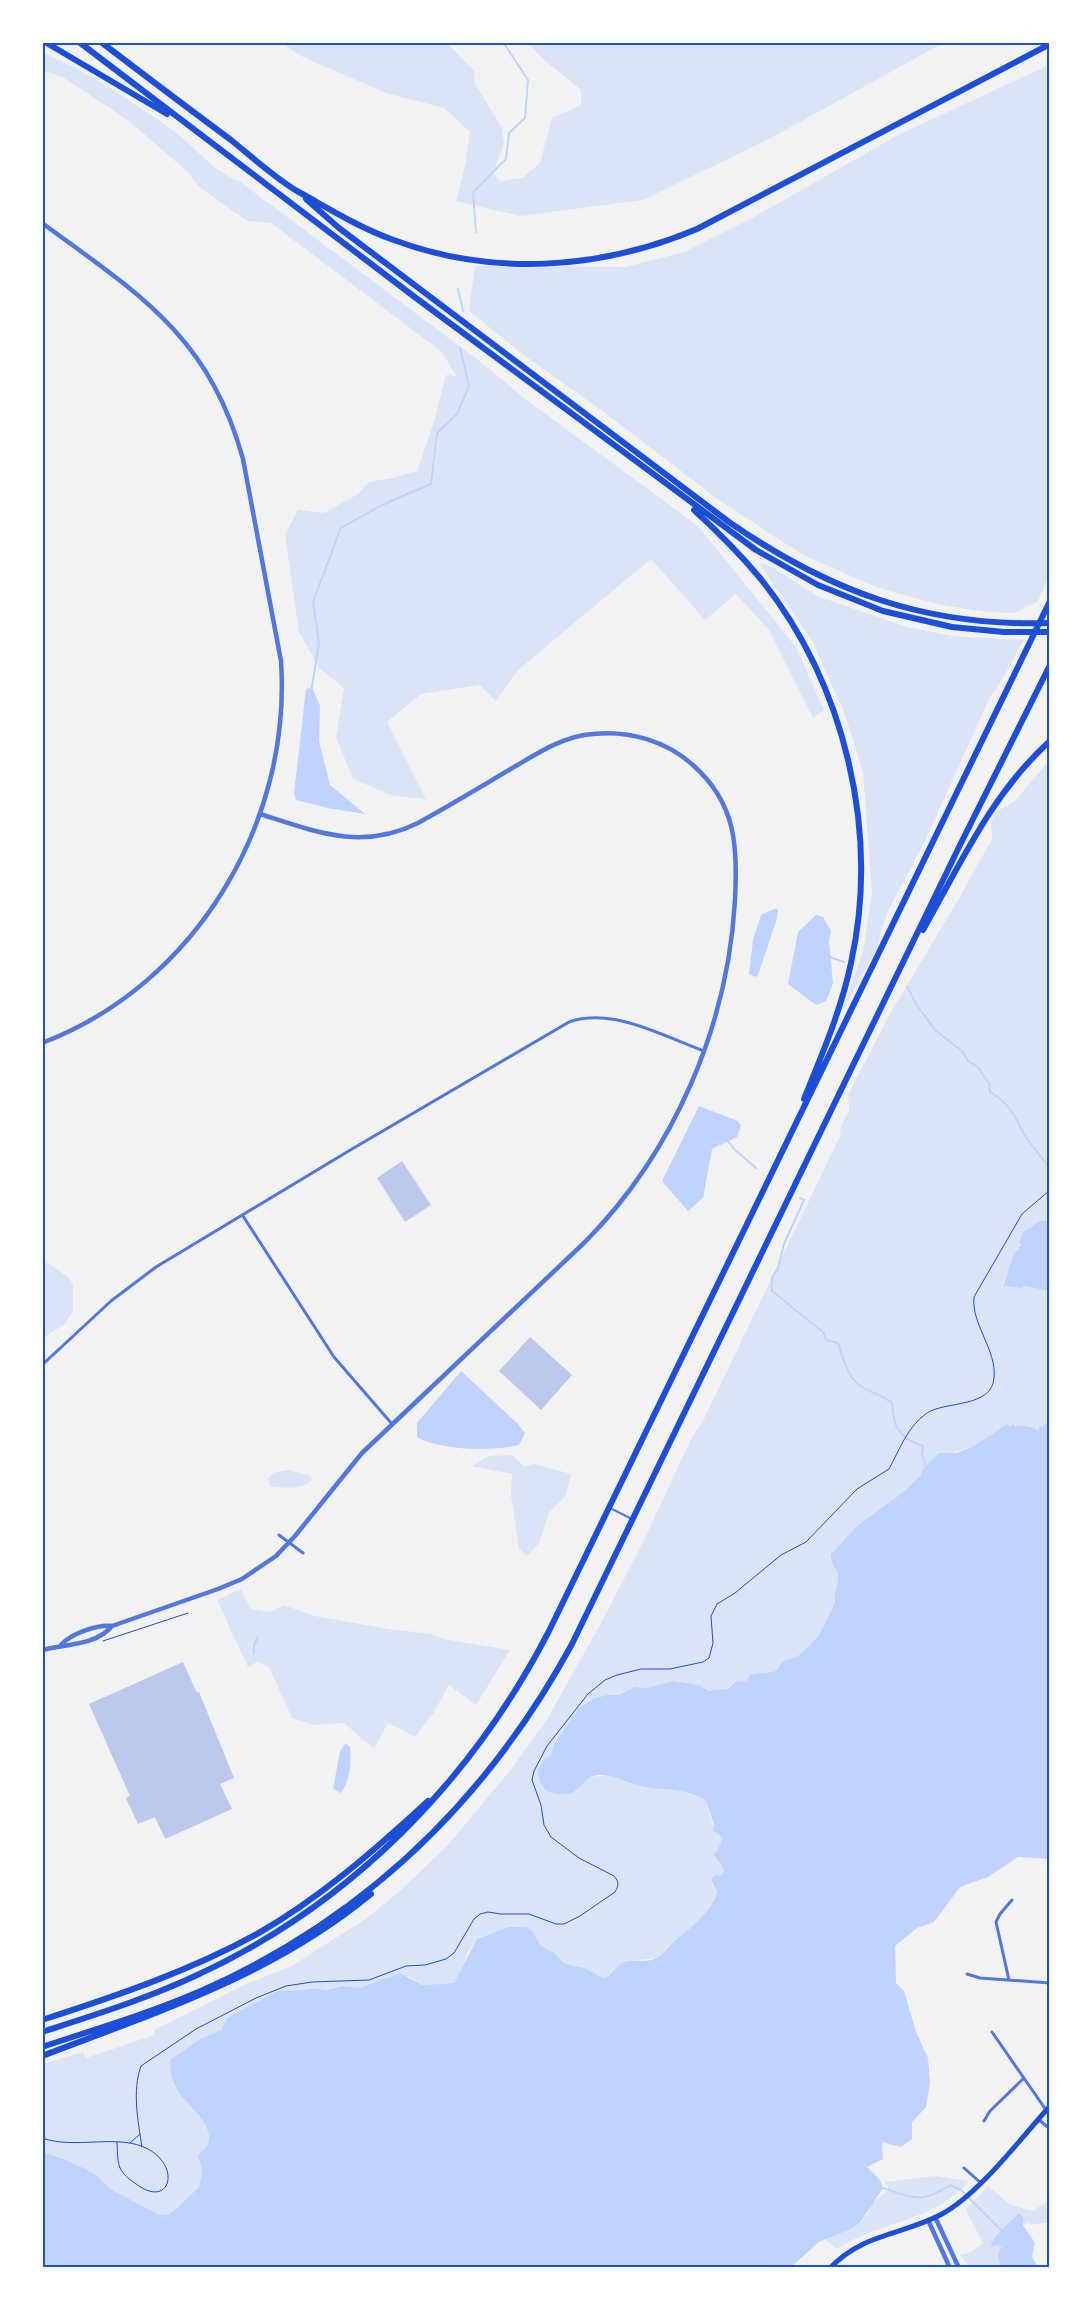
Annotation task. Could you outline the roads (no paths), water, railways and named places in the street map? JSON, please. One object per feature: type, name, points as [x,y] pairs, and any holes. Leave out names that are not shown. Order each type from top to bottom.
[{"type":"highway","points":[[45,42],[193,129]]},
{"type":"highway","points":[[79,42],[756,550],[818,585],[883,611],[952,627],[1004,632],[1050,632]]},
{"type":"highway","points":[[101,42],[296,190],[339,228],[729,522],[791,562],[857,592],[892,604],[960,619],[1005,624],[1050,623]]},
{"type":"highway","points":[[296,190],[353,223],[380,235],[450,257],[494,263],[535,264],[564,263],[612,256],[664,243],[712,222],[1050,44]]},
{"type":"highway","points":[[674,490],[718,532],[760,578],[796,630],[811,658],[835,715],[846,750],[857,803],[861,863],[860,894],[857,928],[843,996],[833,1028],[801,1106],[752,1213]]},
{"type":"highway","points":[[42,2032],[170,1987],[225,1962],[263,1940],[324,1900],[372,1862],[416,1820],[458,1773],[493,1727],[522,1682],[549,1632],[1050,601]]},
{"type":"highway","points":[[42,2056],[196,1998],[276,1959],[316,1934],[365,1899],[410,1860],[493,1767],[533,1711],[572,1644],[1050,666]]},
{"type":"highway","points":[[890,990],[995,802],[1018,774],[1050,741]]},
{"type":"highway","points":[[42,2020],[166,1976],[258,1933],[299,1907],[360,1862],[458,1773]]},
{"type":"highway","points":[[42,2047],[177,2001],[256,1964],[336,1915],[386,1877],[431,1836]]},
{"type":"main road","points":[[830,2268],[856,2246],[935,2217],[961,2200],[981,2183],[1048,2108]]},
{"type":"street","points":[[42,224],[129,287],[174,327],[193,350],[216,386],[236,434],[250,492],[280,661],[282,685],[277,748],[272,777],[260,814],[238,864],[218,900],[196,931],[172,958],[144,984],[114,1007],[42,1043]]},
{"type":"street","points":[[61,1645],[66,1639],[81,1633],[104,1625],[112,1626],[242,1579],[262,1567],[290,1543],[352,1464],[606,1220],[661,1143],[680,1107],[704,1051],[725,981],[734,922],[736,848],[730,819],[716,789],[706,776],[677,753],[658,743],[628,735],[593,734],[567,740],[524,761],[418,823],[403,830],[376,838],[352,839],[326,834],[260,814]]},
{"type":"street","points":[[42,1365],[134,1282],[180,1251],[243,1216],[352,1148],[569,1022],[590,1018],[611,1019],[704,1051]]},
{"type":"street","points":[[243,1216],[334,1358],[392,1425]]},
{"type":"street","points":[[279,1535],[303,1553]]},
{"type":"street","points":[[42,1650],[61,1645],[69,1647],[107,1633],[112,1626]]},
{"type":"street","points":[[1009,1980],[996,1922],[1012,1900]]},
{"type":"street","points":[[967,1974],[980,1978],[1050,1982]]},
{"type":"street","points":[[992,2032],[1024,2078],[1048,2108]]},
{"type":"street","points":[[984,2120],[990,2111],[1024,2078]]},
{"type":"street","points":[[1038,2119],[1050,2129]]},
{"type":"street","points":[[964,2168],[981,2183]]},
{"type":"street","points":[[935,2217],[959,2268]]},
{"type":"street","points":[[928,2220],[950,2268]]},
{"type":"lane","points":[[609,1508],[633,1519]]},
{"type":"water","points":[[312,687],[320,706],[319,741],[330,785],[365,814],[296,800],[294,794],[306,689]]},
{"type":"water","points":[[776,908],[778,911],[777,918],[758,975],[755,977],[749,974],[753,940],[761,915]]},
{"type":"water","points":[[816,915],[823,917],[831,931],[829,941],[833,983],[826,1001],[816,1005],[788,984],[798,932]]},
{"type":"water","points":[[699,1106],[738,1121],[741,1126],[737,1137],[712,1149],[703,1198],[688,1211],[662,1181]]},
{"type":"water","points":[[1040,1221],[1049,1221],[1049,1291],[1025,1286],[1021,1288],[1003,1286],[1014,1254],[1017,1250],[1020,1250],[1018,1248],[1022,1245],[1019,1243],[1023,1232]]},
{"type":"water","points":[[461,1371],[518,1424],[525,1433],[519,1445],[481,1449],[453,1447],[427,1442],[417,1437],[417,1423]]},
{"type":"water","points":[[1049,1422],[1049,1859],[1018,1857],[988,1877],[960,1887],[934,1922],[917,1928],[895,1946],[896,1983],[904,1991],[916,2032],[928,2058],[930,2083],[926,2107],[912,2122],[912,2139],[901,2147],[882,2142],[883,2159],[867,2167],[880,2180],[883,2188],[859,2224],[819,2242],[791,2267],[43,2267],[43,2152],[86,2169],[96,2175],[112,2190],[160,2215],[169,2214],[175,2210],[199,2187],[202,2170],[198,2156],[209,2140],[207,2130],[202,2121],[180,2095],[174,2084],[171,2073],[171,2059],[200,2039],[221,2030],[227,2018],[277,1991],[316,1988],[326,1990],[343,1986],[360,1988],[400,1973],[422,1985],[454,1983],[477,1939],[508,1927],[526,1927],[532,1931],[541,1946],[553,1952],[565,1964],[584,1968],[603,1978],[624,1962],[651,1960],[661,1955],[701,1918],[714,1899],[717,1892],[712,1879],[715,1875],[721,1876],[724,1872],[723,1867],[713,1854],[717,1851],[723,1838],[713,1831],[714,1824],[706,1801],[691,1793],[648,1788],[605,1775],[589,1779],[571,1793],[558,1794],[545,1789],[538,1776],[538,1770],[543,1760],[551,1755],[553,1746],[580,1707],[595,1698],[619,1695],[635,1687],[646,1688],[674,1681],[699,1685],[708,1691],[728,1689],[735,1682],[746,1681],[750,1675],[776,1671],[783,1661],[798,1656],[818,1637],[835,1603],[838,1578],[831,1554],[857,1526],[906,1490],[939,1453],[957,1453],[972,1447],[1007,1424],[1009,1426],[1013,1424],[1015,1427],[1028,1426],[1038,1431],[1039,1428]]},
{"type":"water","points":[[346,1743],[350,1747],[349,1776],[341,1793],[333,1789],[340,1751]]},
{"type":"water","points":[[1019,2213],[1024,2218],[1023,2225],[1035,2243],[1032,2257],[1038,2267],[1003,2267],[998,2259],[999,2250],[1002,2248],[998,2245],[991,2247],[998,2234]]},
{"type":"waterway","points":[[476,232],[473,192],[506,159],[509,133],[525,118],[528,80],[505,45],[505,42]]},
{"type":"waterway","points":[[458,289],[463,311]]},
{"type":"waterway","points":[[312,687],[319,643],[313,602],[341,528],[382,505],[431,484],[437,433],[457,414],[469,386],[460,348]]},
{"type":"waterway","points":[[830,957],[844,962]]},
{"type":"waterway","points":[[907,986],[916,1004],[935,1030],[962,1051],[968,1061],[978,1067],[989,1084],[990,1092],[1004,1102],[1013,1113],[1028,1140],[1050,1169]]},
{"type":"waterway","points":[[728,1141],[735,1150],[756,1168]]},
{"type":"waterway","points":[[800,1198],[804,1200],[784,1244],[778,1268],[772,1278],[772,1291],[824,1333],[826,1340],[838,1343],[846,1366],[860,1386],[892,1403],[894,1419],[899,1431],[909,1440],[923,1446],[922,1455],[926,1466]]},
{"type":"waterway","points":[[254,1654],[254,1645],[258,1637]]},
{"type":"waterway","points":[[883,2188],[910,2196],[924,2197],[932,2195],[950,2185],[961,2190],[1001,2230]]}]
